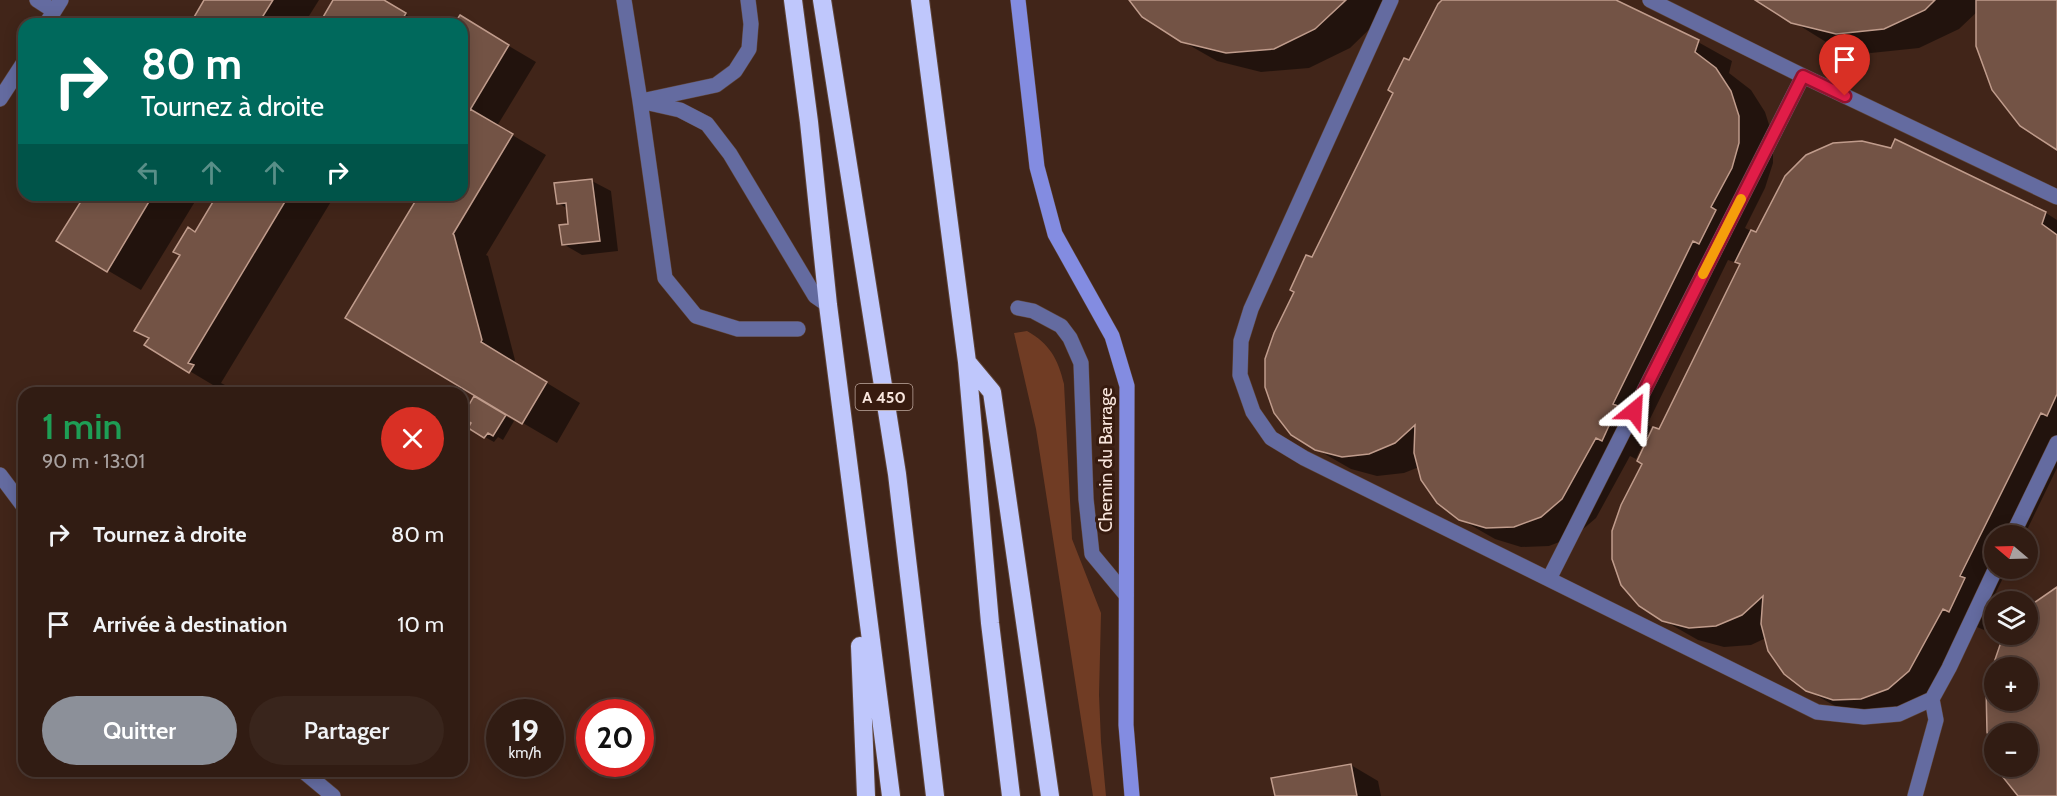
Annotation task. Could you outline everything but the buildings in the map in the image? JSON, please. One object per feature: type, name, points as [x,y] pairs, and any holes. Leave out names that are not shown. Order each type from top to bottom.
[{"type":"highway","points":[[793,0],[809,122],[828,305],[891,796]]},
{"type":"highway","name":"A 450","points":[[822,0],[897,474],[935,796]]},
{"type":"highway","points":[[920,0],[967,362],[990,623],[1011,796]]},
{"type":"highway","points":[[967,362],[992,392],[1050,796]]},
{"type":"highway","points":[[858,545],[866,796]]},
{"type":"main road","name":"Chemin du Barrage","points":[[1018,0],[1037,167],[1055,234],[1112,336],[1127,386],[1126,725],[1132,796]]},
{"type":"street","points":[[37,0],[54,12]]},
{"type":"street","points":[[624,0],[665,278],[696,316],[738,329],[798,329]]},
{"type":"street","points":[[640,101],[716,85],[735,71],[749,49],[751,24],[748,0]]},
{"type":"street","points":[[1391,0],[1251,309],[1240,341],[1240,375],[1253,412],[1271,438],[1304,458],[1817,712],[1864,717],[1899,714],[1932,699],[1949,669],[1991,579]]},
{"type":"street","points":[[1650,0],[2057,197]]},
{"type":"street","points":[[0,99],[18,71]]},
{"type":"street","points":[[1549,579],[1803,76]]},
{"type":"street","points":[[640,101],[680,110],[707,123],[730,154],[816,296],[828,305]]},
{"type":"street","points":[[1018,308],[1033,311],[1061,326],[1070,338],[1081,363],[1086,499],[1092,554],[1126,595]]},
{"type":"street","points":[[2017,525],[2057,443]]},
{"type":"street","points":[[0,475],[18,499]]},
{"type":"street","points":[[1915,796],[1936,720],[1932,699]]},
{"type":"street","points":[[310,777],[333,796]]},
{"type":"shaded area","points":[[1027,331],[1042,341],[1052,353],[1064,384],[1072,539],[1101,613],[1099,695],[1106,796],[1093,796],[1036,429],[1014,333]]},
{"type":"slow traffic","points":[[1703,274],[1741,199]]},
{"type":"route","points":[[1634,411],[1803,76],[1845,96]]}]
